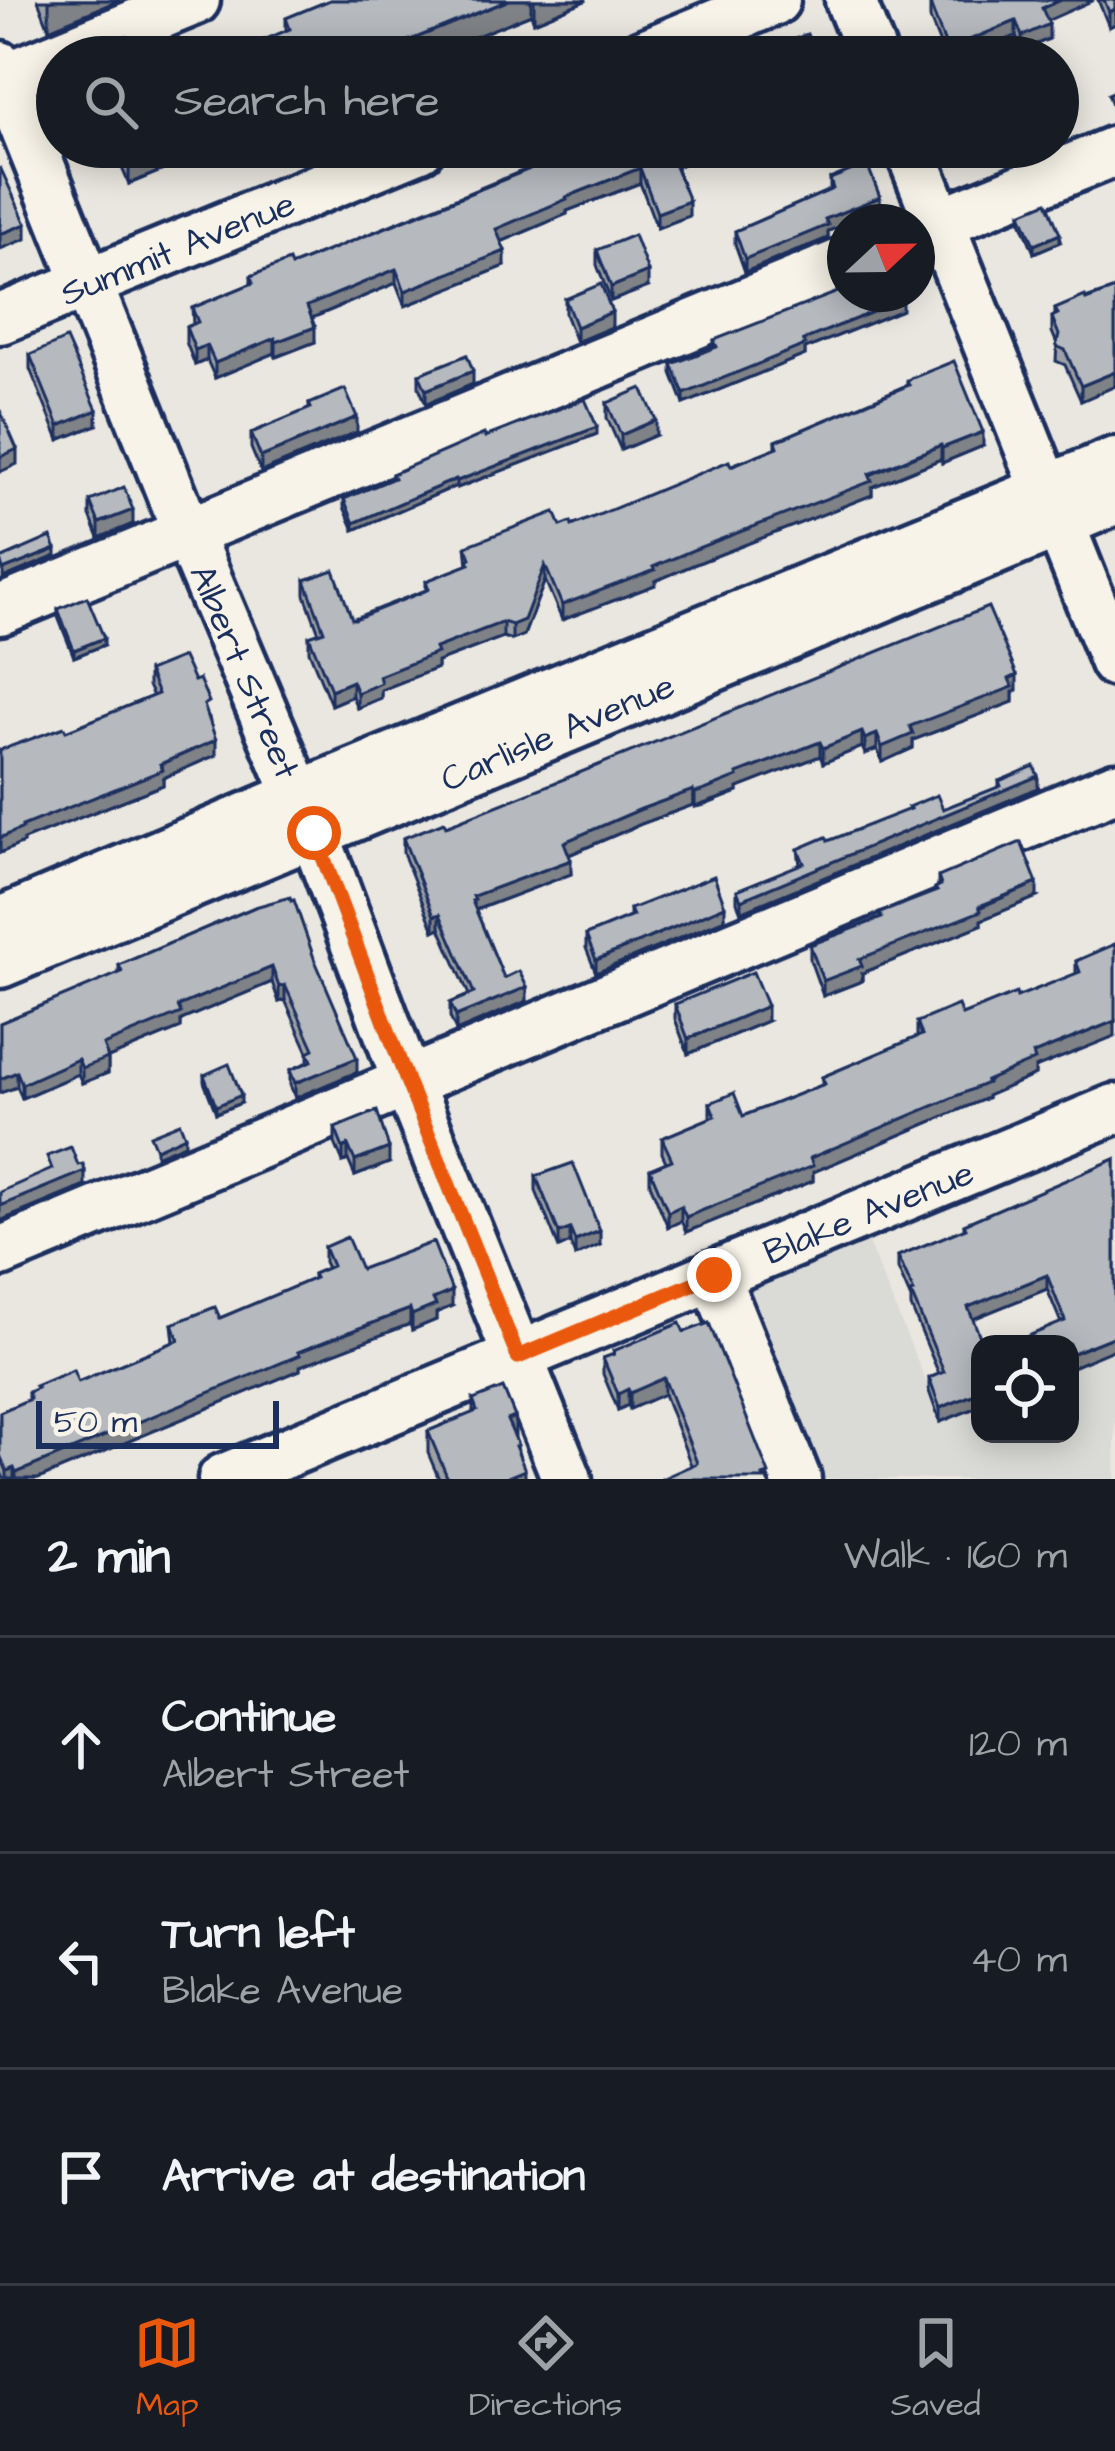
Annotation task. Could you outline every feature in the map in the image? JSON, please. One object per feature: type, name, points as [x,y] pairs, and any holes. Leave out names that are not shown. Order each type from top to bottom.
[{"type":"street","points":[[98,36],[195,0]]},
{"type":"street","points":[[688,36],[775,0]]},
{"type":"street","points":[[850,0],[865,36]]},
{"type":"street","points":[[2,72],[36,59]]},
{"type":"street","name":"Albert Street","points":[[2,72],[36,157]]},
{"type":"street","points":[[1079,166],[1115,151]]},
{"type":"street","name":"Albert Street","points":[[40,168],[306,814],[567,1479]]},
{"type":"street","name":"Summit Avenue","points":[[0,319],[368,168]]},
{"type":"street","points":[[914,168],[922,204]]},
{"type":"street","points":[[935,225],[1074,168]]},
{"type":"street","points":[[935,244],[1115,662]]},
{"type":"street","points":[[0,610],[827,269]]},
{"type":"street","name":"Carlisle Avenue","points":[[0,922],[306,814],[1052,507],[1115,462]]},
{"type":"street","name":"Carlisle Avenue","points":[[1052,507],[1115,500]]},
{"type":"street","points":[[0,1252],[1115,787]]},
{"type":"street","name":"Carlisle Avenue","points":[[0,963],[306,814]]},
{"type":"street","name":"Blake Avenue","points":[[223,1479],[1115,1109]]},
{"type":"street","points":[[714,1275],[796,1479]]},
{"type":"shaded area","points":[[860,1224],[942,1420],[971,1408],[971,1443],[1079,1443],[1079,1361],[1115,1345],[1115,1479],[810,1479],[732,1277]]},
{"type":"building","points":[[330,0],[509,0],[421,36],[274,36],[290,29],[286,18]]},
{"type":"building","points":[[940,0],[1061,0],[1042,8],[1049,24],[1022,36],[1016,21],[979,36],[942,36],[930,4]]},
{"type":"building","points":[[1104,0],[1115,0],[1115,9],[1109,12]]},
{"type":"building","points":[[0,167],[26,224],[0,234]]},
{"type":"building","points":[[532,168],[640,168],[496,229],[505,251],[405,291],[396,269],[307,306],[315,327],[215,363],[207,345],[195,350],[186,327],[198,322],[192,308],[253,283],[251,276],[289,261],[291,266]]},
{"type":"building","points":[[640,168],[676,168],[689,201],[657,213]]},
{"type":"building","points":[[869,168],[880,197],[862,204],[827,204],[827,225],[745,259],[735,231],[833,189],[830,179]]},
{"type":"building","points":[[1047,202],[1060,234],[1034,245],[1021,213]]},
{"type":"building","points":[[634,235],[648,272],[611,287],[597,250]]},
{"type":"building","points":[[601,284],[612,312],[576,327],[565,299]]},
{"type":"building","points":[[1115,289],[1115,372],[1081,386],[1065,350],[1056,346],[1059,335],[1052,317],[1058,314],[1055,309]]},
{"type":"building","points":[[827,296],[827,312],[872,312],[684,394],[672,364],[717,347],[714,340]]},
{"type":"building","points":[[66,339],[97,410],[59,426],[30,355]]},
{"type":"building","points":[[467,355],[473,371],[426,390],[419,374]]},
{"type":"building","points":[[954,361],[983,432],[869,474],[872,481],[562,605],[545,565],[524,620],[512,625],[503,622],[435,648],[437,653],[379,676],[381,683],[357,693],[352,681],[331,690],[309,636],[324,631],[305,580],[334,570],[355,619],[423,592],[429,589],[426,581],[470,564],[466,546],[555,512],[561,526],[571,522],[572,526],[729,461],[731,466]]},
{"type":"building","points":[[642,388],[656,420],[621,435],[607,403]]},
{"type":"building","points":[[345,389],[357,417],[261,457],[251,433]]},
{"type":"building","points":[[585,399],[597,427],[354,523],[344,499],[484,434]]},
{"type":"building","points":[[0,410],[17,449],[0,457]]},
{"type":"building","points":[[124,487],[133,510],[99,523],[90,501]]},
{"type":"building","points":[[51,537],[56,549],[3,570],[0,559]]},
{"type":"building","points":[[87,597],[104,638],[74,650],[58,609]]},
{"type":"building","points":[[988,607],[1017,675],[1009,679],[1013,687],[910,726],[913,734],[882,747],[877,734],[865,739],[862,732],[823,748],[820,742],[705,790],[641,809],[564,842],[571,860],[473,896],[504,978],[519,971],[527,987],[456,1016],[450,1003],[474,993],[440,914],[434,916],[403,838],[444,822],[446,826]]},
{"type":"building","points":[[183,657],[209,702],[204,705],[216,740],[160,764],[163,770],[0,838],[0,750],[64,727],[66,731],[158,694],[148,671]]},
{"type":"building","points":[[1034,766],[1038,776],[741,900],[737,890],[804,863],[798,849],[937,795],[943,809],[1001,786],[999,781]]},
{"type":"building","points":[[1021,842],[1037,883],[979,906],[981,911],[859,959],[862,966],[823,981],[810,945],[882,918],[880,913],[937,891],[938,877]]},
{"type":"building","points":[[714,876],[725,906],[596,960],[586,935],[633,916],[630,909]]},
{"type":"building","points":[[290,897],[357,1058],[295,1083],[290,1070],[312,1061],[308,1052],[314,1049],[272,967],[178,1006],[181,1013],[103,1045],[108,1058],[82,1068],[78,1059],[22,1084],[17,1072],[0,1079],[0,1023],[122,972],[119,965],[255,907]]},
{"type":"building","points":[[1115,944],[1115,1021],[1033,1054],[1035,1060],[987,1083],[810,1158],[813,1166],[686,1217],[681,1206],[668,1212],[650,1169],[672,1160],[662,1138],[715,1116],[710,1103],[734,1093],[743,1116],[825,1084],[822,1077],[922,1035],[917,1022],[958,1005],[962,1015],[1016,993],[1017,997],[1080,972],[1076,961]]},
{"type":"building","points":[[753,972],[767,1006],[688,1039],[675,1004]]},
{"type":"building","points":[[229,1064],[241,1095],[216,1106],[204,1075]]},
{"type":"building","points":[[377,1111],[389,1148],[355,1161],[335,1128]]},
{"type":"building","points":[[180,1123],[185,1136],[156,1149],[150,1135]]},
{"type":"building","points":[[71,1147],[85,1171],[0,1206],[0,1192],[52,1169],[47,1156]]},
{"type":"building","points":[[1115,1159],[1115,1336],[1079,1350],[1079,1335],[1031,1335],[1065,1321],[1047,1275],[968,1307],[979,1335],[971,1335],[971,1396],[940,1408],[929,1378],[944,1372],[898,1256],[966,1228],[964,1224]]},
{"type":"building","points":[[573,1163],[600,1231],[575,1241],[570,1229],[559,1233],[536,1176]]},
{"type":"building","points":[[347,1237],[361,1269],[433,1242],[452,1291],[433,1299],[436,1305],[412,1315],[410,1309],[354,1330],[16,1473],[14,1468],[7,1471],[0,1455],[0,1412],[30,1399],[28,1392],[35,1386],[73,1370],[78,1382],[179,1340],[172,1324],[215,1307],[220,1318],[315,1278],[313,1274],[332,1266],[324,1247]]},
{"type":"building","points":[[680,1323],[684,1332],[709,1323],[769,1474],[764,1479],[661,1479],[697,1463],[664,1378],[618,1394],[603,1358]]},
{"type":"building","points":[[503,1388],[515,1417],[507,1420],[525,1470],[503,1479],[448,1479],[428,1431],[477,1411],[473,1400]]},
{"type":"route","points":[[314,833],[518,1357],[714,1275]]}]
